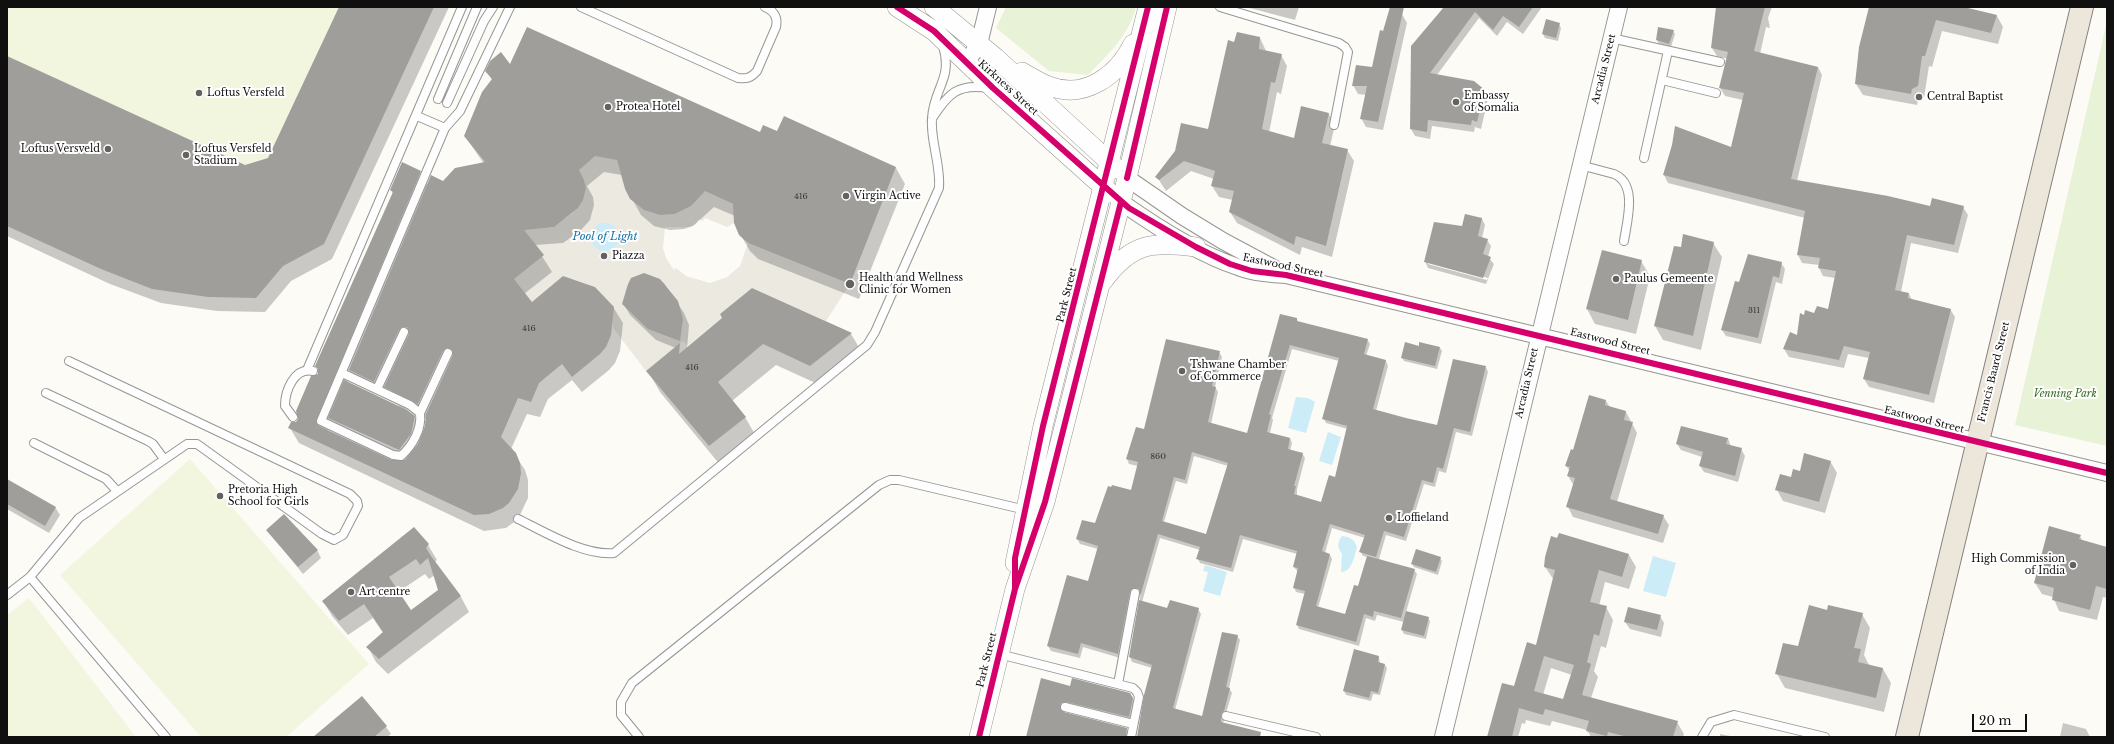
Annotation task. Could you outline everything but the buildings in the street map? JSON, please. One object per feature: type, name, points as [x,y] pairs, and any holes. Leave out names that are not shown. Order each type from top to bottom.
[{"type":"main road","name":"Francis Baard Street","points":[[1907,737],[2082,7]]},
{"type":"street","name":"Kirkness Street","points":[[897,7],[941,37],[993,88],[1121,202]]},
{"type":"street","name":"Kirkness Street","points":[[934,7],[996,58],[1127,178]]},
{"type":"street","points":[[966,63],[979,44],[988,7]]},
{"type":"street","points":[[996,58],[1050,86],[1068,90],[1085,89],[1104,80],[1121,64],[1132,45],[1148,7]]},
{"type":"street","name":"Park Street","points":[[1015,589],[1015,558],[1043,426],[1080,284],[1148,7]]},
{"type":"street","name":"Park Street","points":[[979,737],[1015,589],[1045,502],[1127,178],[1167,7]]},
{"type":"street","name":"Arcadia Street","points":[[1442,737],[1619,7]]},
{"type":"street","name":"Eastwood Street","points":[[1127,178],[1176,213],[1223,242],[1286,275]]},
{"type":"street","name":"Eastwood Street","points":[[1121,202],[1196,248],[1239,268],[1267,274],[1286,275],[1539,335],[1977,443],[2107,473]]},
{"type":"street","points":[[1098,288],[1116,264],[1140,248],[1153,244],[1173,244],[1196,248]]},
{"type":"lane","points":[[293,417],[284,406],[287,392],[295,377],[310,370],[462,7]]},
{"type":"lane","points":[[438,99],[477,7]]},
{"type":"lane","points":[[447,103],[484,21],[493,7]]},
{"type":"lane","points":[[448,353],[420,413],[421,422],[410,448],[401,456],[393,454],[321,421],[445,128],[460,111],[510,7]]},
{"type":"lane","points":[[581,7],[738,78],[745,79],[752,77],[757,71],[778,20],[775,14],[765,7]]},
{"type":"lane","points":[[1220,7],[1339,43],[1345,47],[1348,52],[1334,125]]},
{"type":"lane","points":[[518,519],[588,550],[603,554],[614,553],[861,351],[872,339],[939,188],[939,173],[931,120],[933,106],[947,67],[941,37]]},
{"type":"lane","points":[[1611,38],[1720,62]]},
{"type":"lane","points":[[1644,158],[1668,51]]},
{"type":"lane","points":[[1662,80],[1716,93]]},
{"type":"lane","points":[[931,120],[944,101],[956,91],[969,86],[993,88]]},
{"type":"lane","points":[[417,116],[445,128]]},
{"type":"lane","points":[[1580,165],[1620,176],[1628,188],[1629,202],[1624,241]]},
{"type":"lane","points":[[377,389],[404,332]]},
{"type":"lane","points":[[7,595],[30,577],[79,518],[187,444],[197,444],[322,534],[334,540],[343,535],[358,506],[357,502],[350,494],[69,362]]},
{"type":"lane","points":[[342,373],[410,405],[420,413]]},
{"type":"lane","points":[[46,393],[148,441],[153,444],[164,459]]},
{"type":"lane","points":[[34,443],[106,478],[117,491]]},
{"type":"lane","points":[[639,737],[621,715],[621,702],[632,683],[879,485],[890,480],[899,480],[1026,510]]},
{"type":"lane","points":[[30,577],[166,737]]},
{"type":"lane","points":[[1118,684],[1135,594]]},
{"type":"lane","points":[[999,654],[1133,688],[1137,692],[1139,698],[1131,737]]},
{"type":"lane","points":[[1065,707],[1133,724]]},
{"type":"lane","points":[[1702,737],[1711,722],[1734,715],[1825,737]]},
{"type":"lane","points":[[1226,716],[1316,737]]},
{"type":"green space","name":"Loftus Versfeld Stadium","points":[[7,7],[434,7],[324,244],[283,266],[256,298],[7,226]]},
{"type":"green space","points":[[1006,7],[1136,7],[1133,17],[1123,36],[1088,75],[1049,71],[996,28]]},
{"type":"green space","name":"Venning Park","points":[[2107,21],[2107,446],[2015,425]]},
{"type":"green space","points":[[190,459],[369,664],[286,737],[201,737],[60,575]]},
{"type":"green space","points":[[29,598],[136,737],[7,737],[7,615]]},
{"type":"shaded area","name":"Piazza","points":[[596,155],[607,158],[616,156],[625,189],[630,199],[644,210],[660,215],[675,214],[691,206],[703,190],[734,205],[734,223],[727,227],[705,218],[703,221],[698,219],[696,224],[689,227],[665,227],[663,248],[666,258],[674,270],[676,268],[686,276],[710,283],[727,277],[740,266],[748,243],[850,284],[826,321],[752,288],[720,314],[722,318],[688,346],[683,341],[646,371],[613,328],[612,315],[608,301],[595,287],[573,279],[570,288],[532,302],[514,279],[475,169],[484,161],[546,221],[548,228],[551,228],[572,214],[581,204],[586,188],[584,180],[578,170]]},
{"type":"water","name":"Pool of Light","points":[[605,223],[615,227],[619,237],[615,247],[605,251],[595,247],[591,237],[595,227]]},
{"type":"water","points":[[1296,397],[1308,398],[1315,402],[1306,433],[1288,428]]},
{"type":"water","points":[[1328,432],[1341,437],[1332,465],[1319,461]]},
{"type":"water","points":[[1342,536],[1351,539],[1355,542],[1357,547],[1350,567],[1348,570],[1341,572],[1342,554],[1338,545]]},
{"type":"water","points":[[1653,556],[1676,563],[1666,597],[1643,591]]},
{"type":"water","points":[[1205,565],[1227,572],[1220,596],[1203,591],[1208,572],[1203,571]]},
{"type":"cycle path","points":[[897,7],[934,31],[993,88],[1129,208],[1196,247],[1230,264],[1252,271],[1286,275],[2107,473]]},
{"type":"cycle path","points":[[1015,589],[1015,558],[1043,426],[1148,7]]},
{"type":"cycle path","points":[[1127,178],[1167,7]]},
{"type":"cycle path","points":[[979,737],[1015,589],[1045,502],[1121,202]]},
{"type":"place","name":"Loftus Versfeld","points":[[199,93]]},
{"type":"place","name":"Central Baptist","points":[[1919,97]]},
{"type":"place","name":"Embassy of Somalia","points":[[1456,102]]},
{"type":"place","name":"Protea Hotel","points":[[608,107]]},
{"type":"place","name":"Loftus Versveld","points":[[108,149]]},
{"type":"place","name":"Loftus Versfeld Stadium","points":[[186,155]]},
{"type":"place","name":"Virgin Active","points":[[846,196]]},
{"type":"place","name":"Piazza","points":[[604,256]]},
{"type":"place","name":"Paulus Gemeente","points":[[1616,279]]},
{"type":"place","name":"Health and Wellness Clinic for Women","points":[[850,284]]},
{"type":"place","name":"Tshwane Chamber of Commerce","points":[[1182,371]]},
{"type":"place","name":"Pretoria High School for Girls","points":[[220,496]]},
{"type":"place","name":"Loffieland","points":[[1389,518]]},
{"type":"place","name":"High Commission of India","points":[[2073,565]]},
{"type":"place","name":"Art centre","points":[[351,592]]}]
